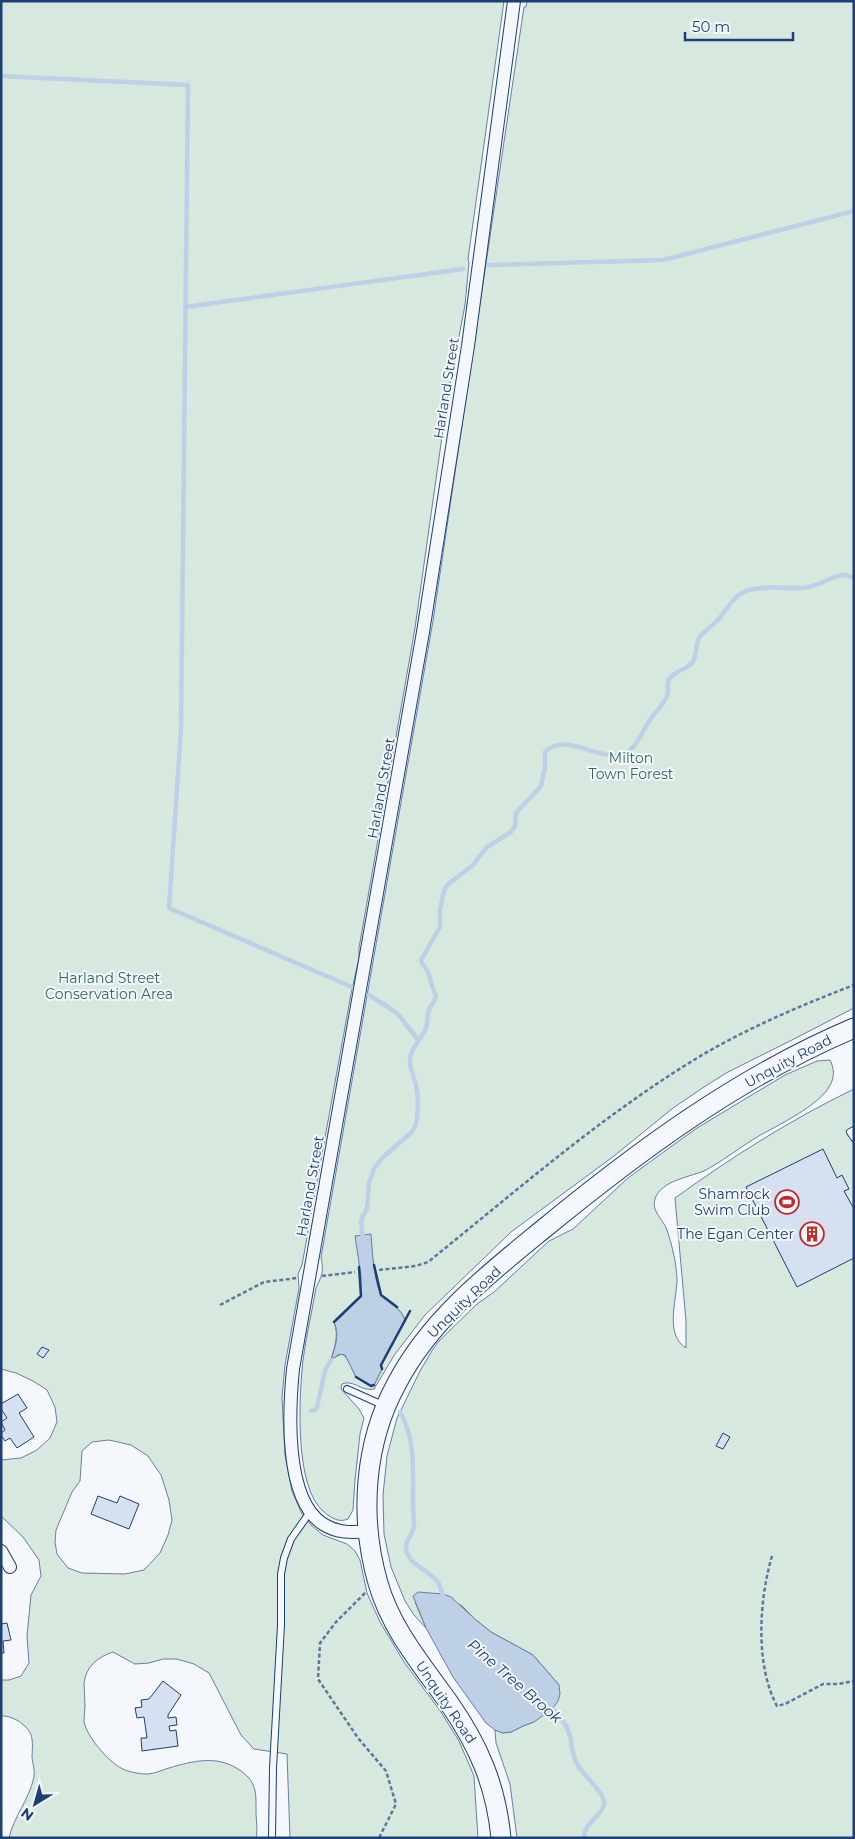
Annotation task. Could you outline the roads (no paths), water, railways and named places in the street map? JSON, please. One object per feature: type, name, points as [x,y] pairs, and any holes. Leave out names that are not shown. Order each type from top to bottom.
[{"type":"main road","name":"Unquity Road","points":[[501,1838],[494,1792],[482,1760],[455,1713],[399,1631],[378,1583],[368,1531],[367,1496],[370,1465],[377,1431],[386,1407],[397,1382],[411,1359],[442,1320],[514,1253],[574,1204],[649,1147],[735,1089],[790,1058],[854,1028]]},
{"type":"street","name":"Harland Street","points":[[310,1512],[302,1494],[295,1468],[291,1407],[295,1357],[423,632],[468,346],[514,1]]},
{"type":"street","points":[[310,1512],[319,1521],[333,1529],[348,1532],[368,1531]]},
{"type":"street","points":[[1,1551],[10,1567]]},
{"type":"lane","points":[[854,1130],[850,1132],[854,1138]]},
{"type":"lane","points":[[348,1389],[386,1407]]},
{"type":"lane","points":[[272,1838],[273,1768],[281,1625],[281,1574],[284,1558],[291,1539],[310,1512]]},
{"type":"water","points":[[371,1234],[374,1266],[379,1290],[401,1313],[405,1321],[381,1365],[382,1369],[374,1385],[371,1386],[356,1377],[345,1355],[339,1354],[331,1360],[337,1336],[334,1322],[361,1296],[361,1276],[355,1236]]},
{"type":"water","points":[[418,1592],[443,1594],[451,1597],[491,1632],[533,1655],[559,1685],[560,1694],[558,1701],[552,1709],[534,1722],[511,1732],[503,1733],[486,1723],[453,1677],[426,1628],[413,1596]]},
{"type":"waterway","points":[[1,76],[188,85],[181,729],[169,908],[352,987]]},
{"type":"waterway","points":[[489,265],[663,260],[854,211]]},
{"type":"waterway","points":[[185,307],[463,269]]},
{"type":"waterway","name":"Pine Tree Brook","points":[[363,1241],[361,1221],[367,1208],[369,1183],[374,1169],[383,1157],[412,1132],[416,1123],[418,1097],[410,1058],[413,1049],[426,1028],[429,1011],[436,996],[421,960],[440,927],[440,910],[444,891],[447,885],[472,866],[487,847],[511,832],[515,826],[516,813],[541,786],[545,767],[545,752],[555,746],[566,744],[602,754],[613,755],[624,753],[634,746],[666,699],[670,678],[692,663],[701,636],[716,622],[734,599],[744,592],[763,588],[809,587],[843,575],[854,578]]},
{"type":"waterway","points":[[369,995],[397,1013],[418,1040]]},
{"type":"waterway","points":[[311,1411],[317,1407],[325,1371],[331,1360]]},
{"type":"waterway","name":"Pine Tree Brook","points":[[400,1412],[410,1439],[413,1467],[414,1524],[406,1546],[407,1552],[413,1562],[437,1581],[444,1599]]},
{"type":"waterway","name":"Pine Tree Brook","points":[[549,1706],[566,1726],[573,1753],[580,1768],[603,1798],[603,1807],[587,1827],[584,1838]]},
{"type":"place","name":"Shamrock Swim Club","points":[[787,1202]]},
{"type":"place","name":"The Egan Center","points":[[812,1234]]},
{"type":"park label","name":"Milton Town Forest","points":[[631,766]]},
{"type":"park label","name":"Harland Street Conservation Area","points":[[109,986]]}]
